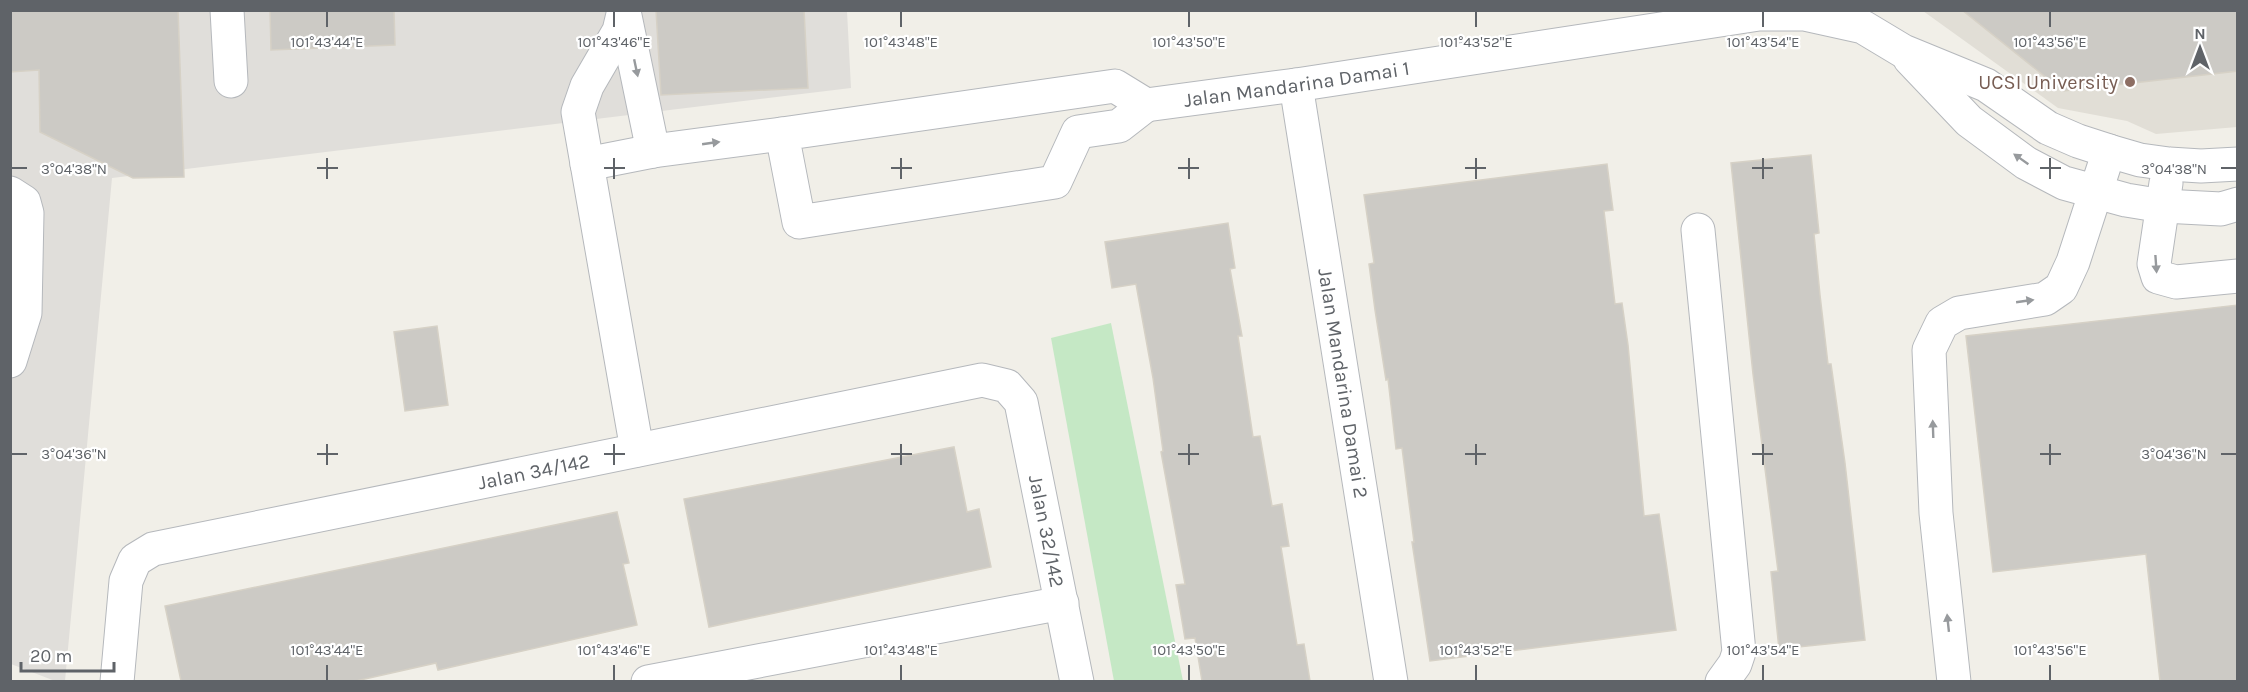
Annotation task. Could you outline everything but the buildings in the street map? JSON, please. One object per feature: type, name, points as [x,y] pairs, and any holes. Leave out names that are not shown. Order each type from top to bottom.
[{"type":"street","points":[[226,10],[231,81]]},
{"type":"street","points":[[624,11],[653,151]]},
{"type":"street","points":[[624,11],[619,31],[587,86],[578,112],[637,450]]},
{"type":"street","name":"Jalan Mandarina Damai 1","points":[[1146,105],[1296,85],[1759,14],[1804,14],[1861,19],[1903,51],[1969,121],[2026,163],[2064,183],[2126,200],[2163,206],[2221,209],[2238,204]]},
{"type":"street","name":"Jalan Mandarina Damai 1","points":[[1903,51],[1986,85],[2048,128],[2078,141],[2140,160],[2201,166],[2238,164]]},
{"type":"street","name":"Jalan Mandarina Damai 2","points":[[1296,85],[1391,681]]},
{"type":"street","points":[[587,164],[653,151],[1115,86],[1146,105],[1119,126],[1078,132],[1055,182],[799,222],[782,134]]},
{"type":"street","points":[[1954,681],[1936,513],[1929,351],[1942,323],[1959,313],[2045,298],[2061,288],[2073,262],[2094,191],[2109,151]]},
{"type":"street","points":[[2169,164],[2154,264],[2158,278],[2175,282],[2238,276]]},
{"type":"street","points":[[10,193],[24,202],[27,213],[26,314],[10,361]]},
{"type":"street","points":[[1698,230],[1739,652],[1735,664],[1722,681]]},
{"type":"street","name":"Jalan 34/142","points":[[117,681],[126,581],[135,560],[153,549],[982,380],[1007,387]]},
{"type":"street","name":"Jalan 32/142","points":[[1007,387],[1021,402],[1077,681]]},
{"type":"street","points":[[648,681],[1062,603]]},
{"type":"shaded area","points":[[10,11],[847,11],[851,88],[112,178],[65,681],[55,681],[11,664]]},
{"type":"shaded area","name":"UCSI University","points":[[1923,11],[2237,11],[2237,127],[2156,134],[2127,121],[2058,108]]},
{"type":"green space","points":[[1111,323],[1183,681],[1114,681],[1051,338]]},
{"type":"place","name":"UCSI University","points":[[2130,82]]}]
